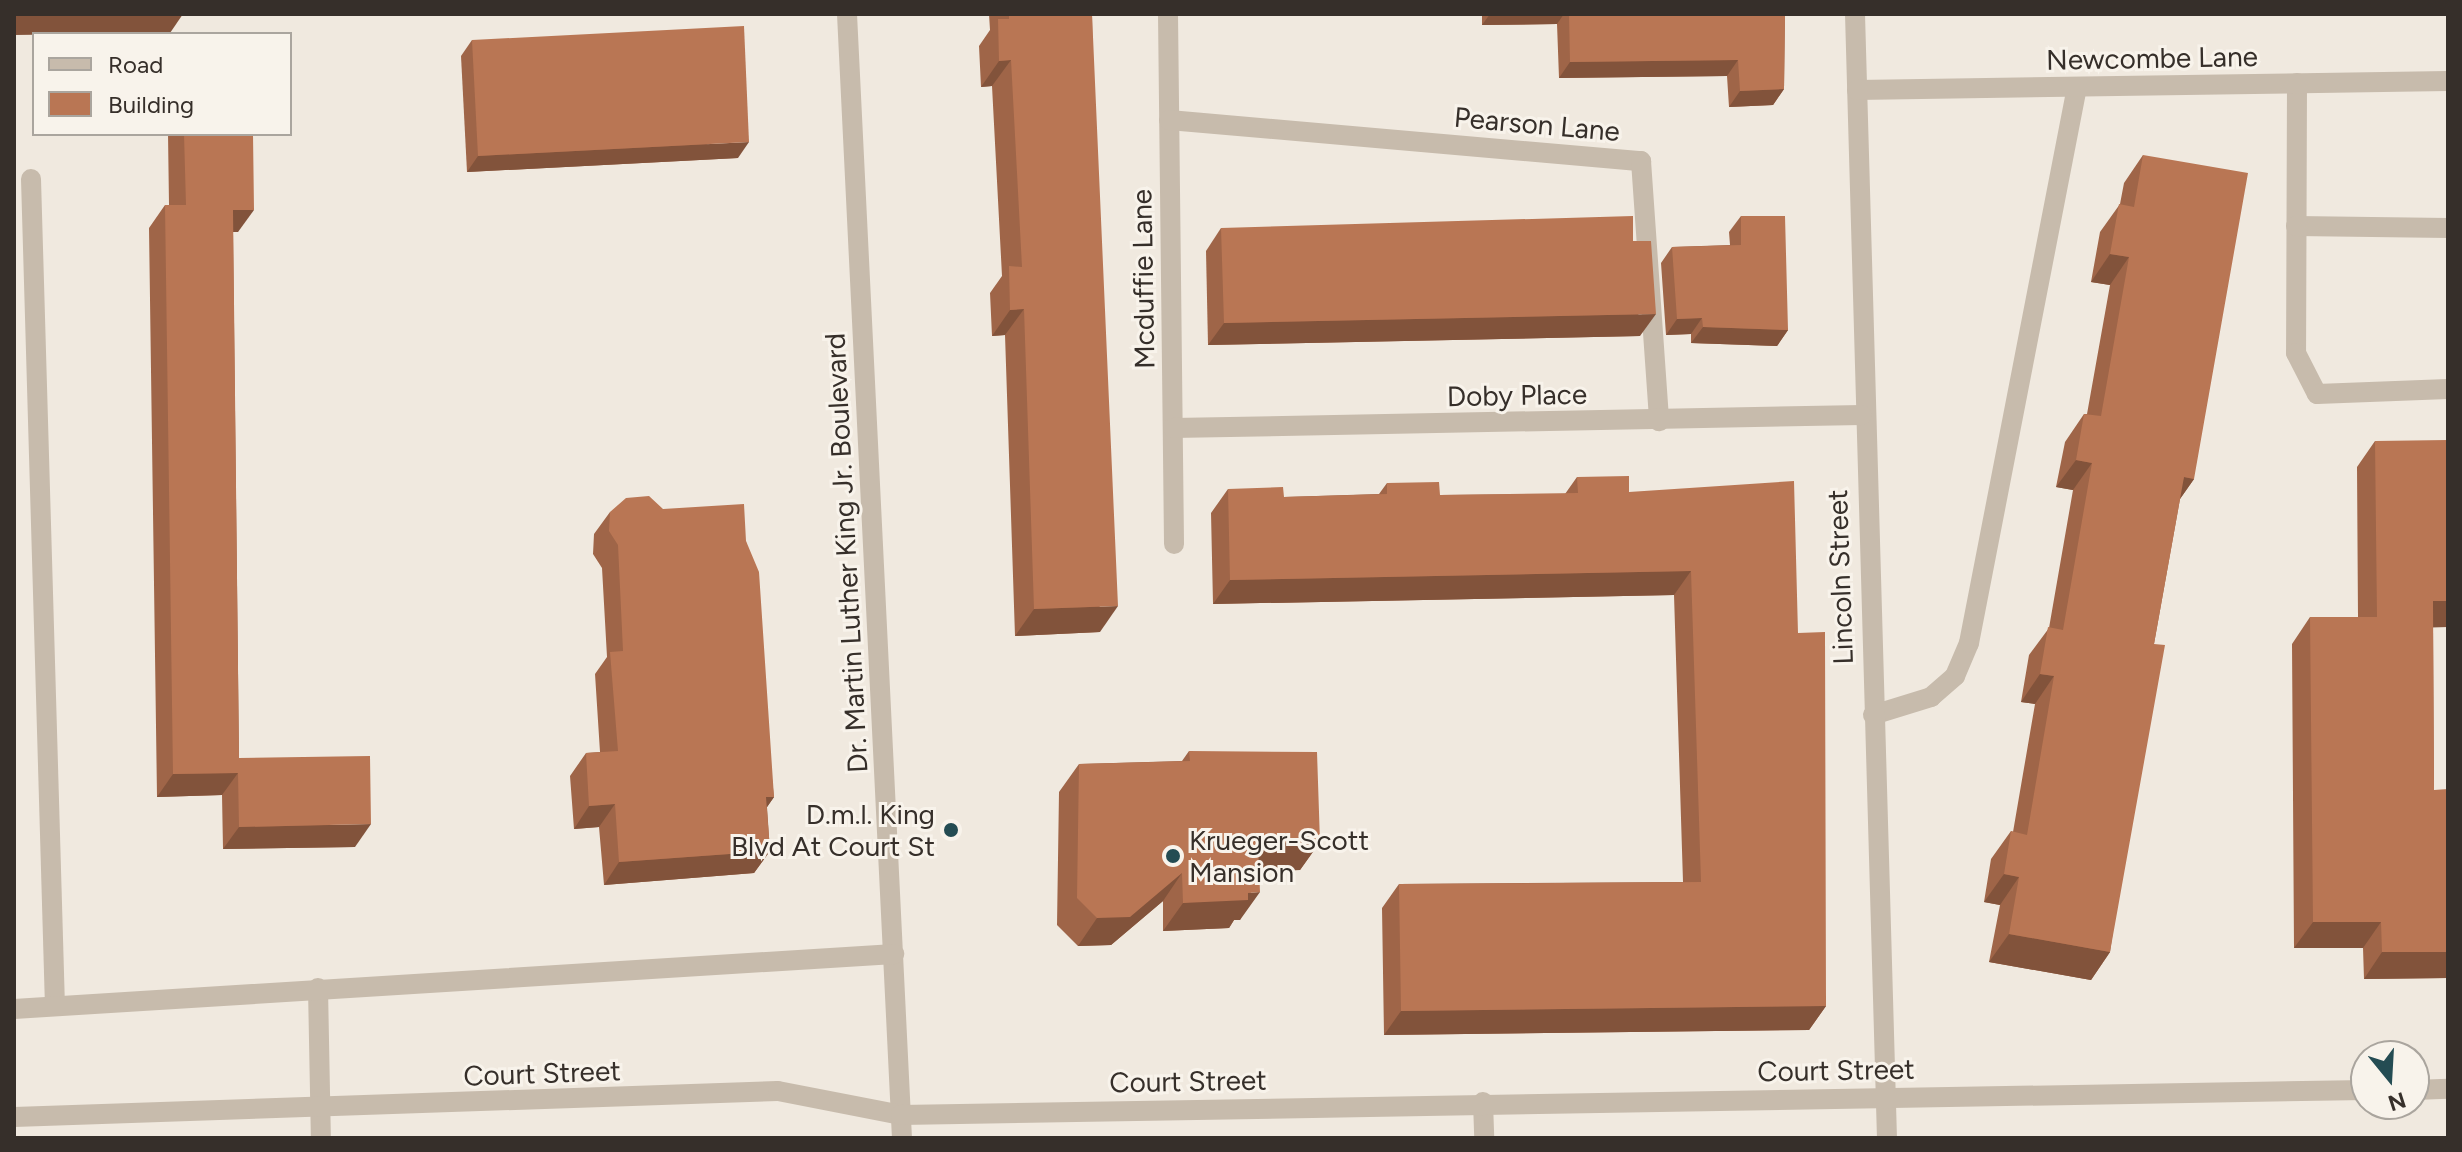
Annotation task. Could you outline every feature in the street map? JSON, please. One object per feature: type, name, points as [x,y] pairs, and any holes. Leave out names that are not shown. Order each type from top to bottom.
[{"type":"street","name":"Dr. Martin Luther King Jr. Boulevard","points":[[847,14],[902,1138]]},
{"type":"street","name":"Mcduffie Lane","points":[[1168,14],[1174,544]]},
{"type":"street","name":"Lincoln Street","points":[[1855,14],[1862,415],[1887,1138]]},
{"type":"street","name":"Newcombe Lane","points":[[1857,90],[2448,81]]},
{"type":"street","points":[[2297,83],[2296,353],[2317,394],[2448,389]]},
{"type":"street","points":[[1873,715],[1931,697],[1955,676],[1969,643],[2077,87]]},
{"type":"street","name":"Pearson Lane","points":[[1169,120],[1641,161],[1659,421]]},
{"type":"street","points":[[31,179],[55,1005]]},
{"type":"street","points":[[2296,226],[2448,228]]},
{"type":"street","name":"Doby Place","points":[[1173,428],[1862,415]]},
{"type":"street","points":[[14,1009],[894,954]]},
{"type":"street","points":[[318,988],[321,1138]]},
{"type":"street","name":"Court Street","points":[[14,1117],[778,1091],[901,1115],[1483,1102],[2350,1090]]},
{"type":"street","points":[[1483,1102],[1484,1138]]},
{"type":"building","points":[[1009,14],[1092,14],[1118,606],[1034,609],[1024,309],[1010,310],[1009,266],[1022,267],[1011,60],[999,61],[998,19],[1009,19]]},
{"type":"building","points":[[1569,14],[1785,14],[1784,89],[1740,91],[1738,60],[1570,62]]},
{"type":"building","points":[[744,26],[749,142],[478,156],[472,40]]},
{"type":"building","points":[[184,136],[253,136],[254,210],[233,210],[239,758],[370,756],[371,824],[239,827],[238,773],[173,774],[165,205],[186,205]]},
{"type":"building","points":[[2143,155],[2248,173],[2194,479],[2184,477],[2154,644],[2165,645],[2110,952],[2009,934],[2019,877],[2004,874],[2011,831],[2027,835],[2054,676],[2040,674],[2048,627],[2063,630],[2092,463],[2076,460],[2084,414],[2101,416],[2129,257],[2110,254],[2119,204],[2134,207]]},
{"type":"building","points":[[1633,216],[1633,241],[1651,241],[1656,314],[1224,323],[1221,228]]},
{"type":"building","points":[[1741,216],[1785,216],[1788,330],[1703,327],[1702,318],[1677,319],[1672,247],[1741,245]]},
{"type":"building","points":[[2448,440],[2448,601],[2433,601],[2434,790],[2448,789],[2448,952],[2382,952],[2381,922],[2313,922],[2310,617],[2377,617],[2375,441]]},
{"type":"building","points":[[1629,476],[1629,492],[1794,481],[1798,633],[1825,632],[1826,1006],[1401,1011],[1399,884],[1701,882],[1691,571],[1230,580],[1228,489],[1283,487],[1284,497],[1387,494],[1387,483],[1439,482],[1440,495],[1578,493],[1577,477]]},
{"type":"building","points":[[649,496],[663,509],[744,504],[746,541],[759,572],[774,797],[766,797],[770,851],[619,862],[615,804],[589,806],[586,753],[618,751],[610,652],[623,651],[618,545],[609,531],[610,512],[626,498]]},
{"type":"building","name":"Krueger-Scott Mansion","points":[[1189,751],[1317,752],[1320,842],[1258,844],[1260,892],[1248,893],[1248,900],[1183,903],[1182,873],[1130,917],[1097,918],[1077,898],[1079,764],[1190,761]]},
{"type":"place","name":"D.m.l. King Blvd At Court St","points":[[951,830]]},
{"type":"place","name":"Krueger-Scott Mansion","points":[[1173,856]]}]
